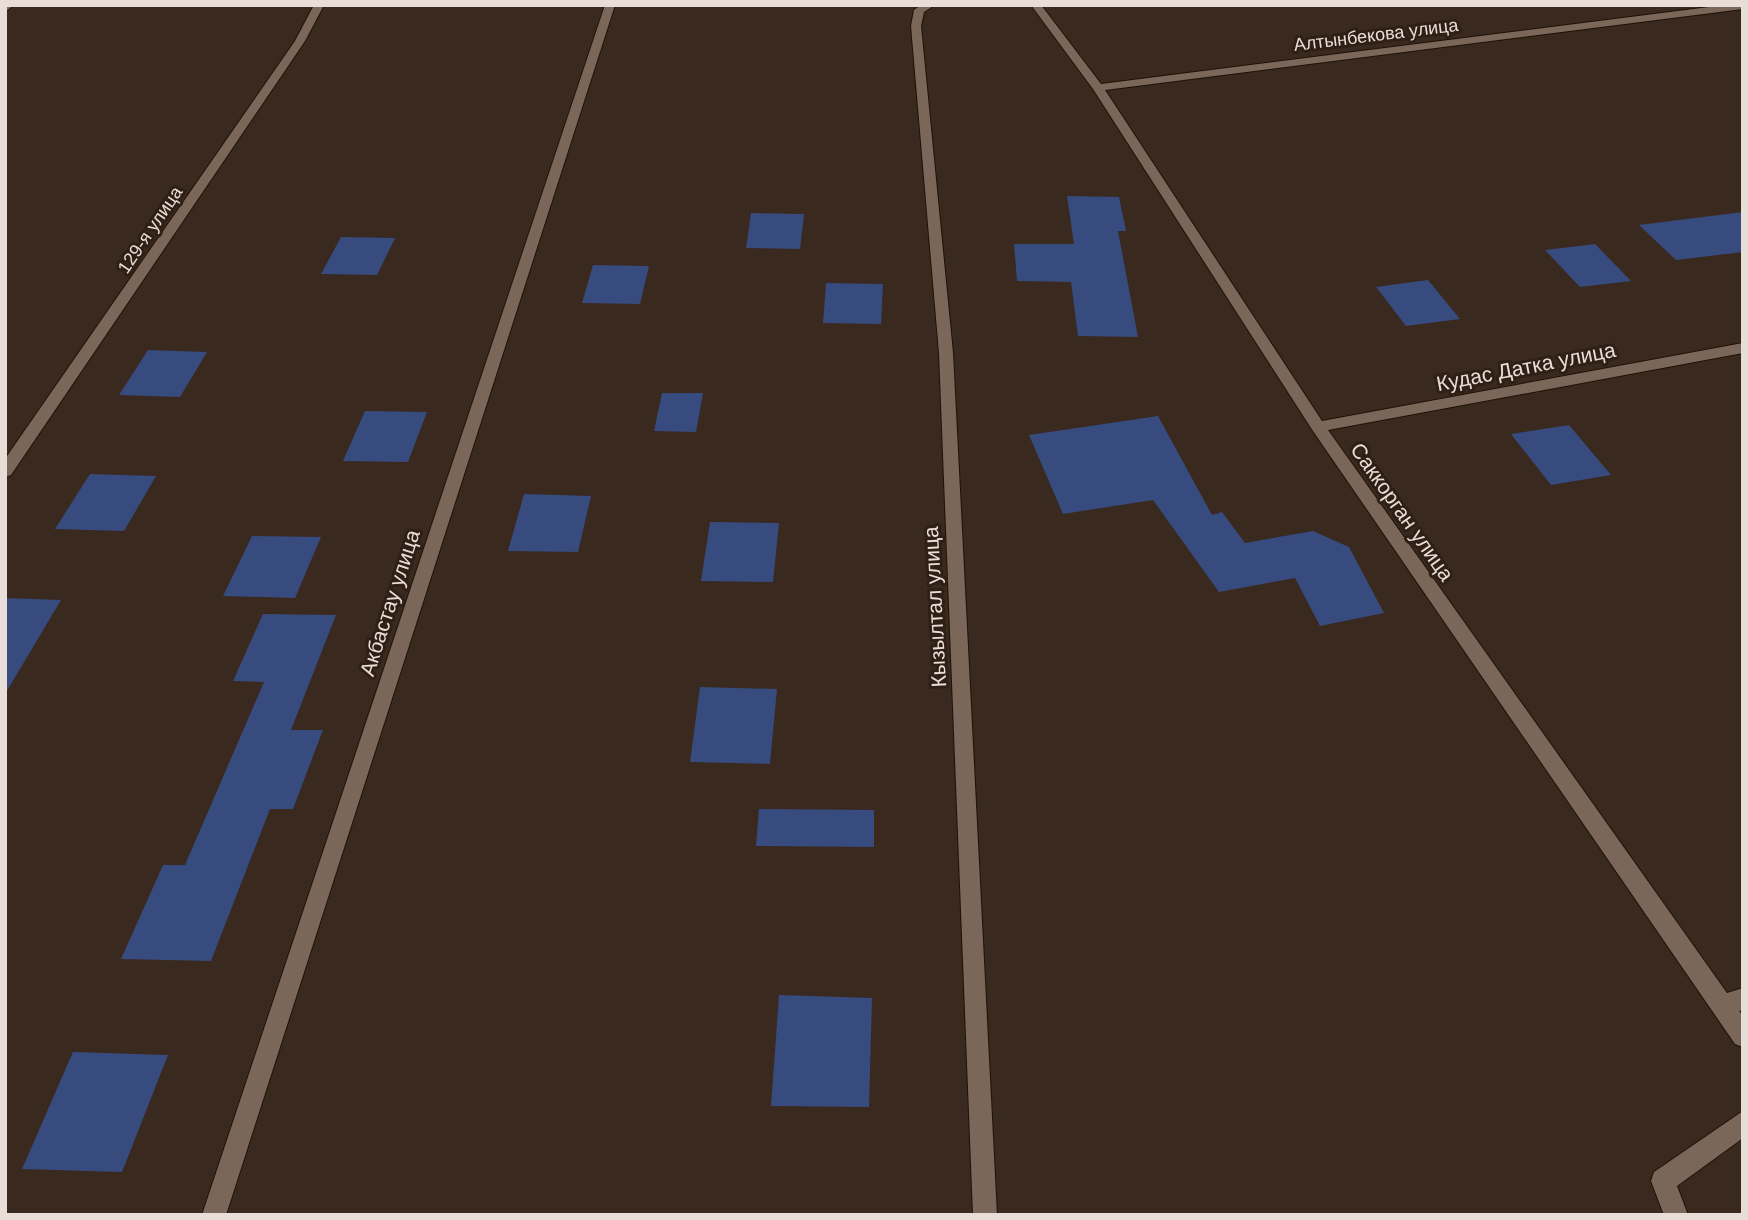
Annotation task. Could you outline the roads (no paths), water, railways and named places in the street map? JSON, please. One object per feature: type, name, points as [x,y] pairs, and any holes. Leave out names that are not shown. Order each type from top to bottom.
[{"type":"street","name":"129-я улица","points":[[5,471],[300,41],[319,5]]},
{"type":"street","name":"Акбастау улица","points":[[214,1215],[610,5]]},
{"type":"street","name":"Кызылтал улица","points":[[930,5],[919,10],[916,26],[946,353],[985,1215]]},
{"type":"street","name":"Саккорган улица","points":[[1036,5],[1098,88],[1318,427],[1732,1003],[1743,1036]]},
{"type":"street","name":"Алтынбекова улица","points":[[1098,88],[1743,6]]},
{"type":"street","name":"Кудас Датка улица","points":[[1318,427],[1743,348]]},
{"type":"street","points":[[1676,1215],[1663,1181],[1743,1123]]}]
